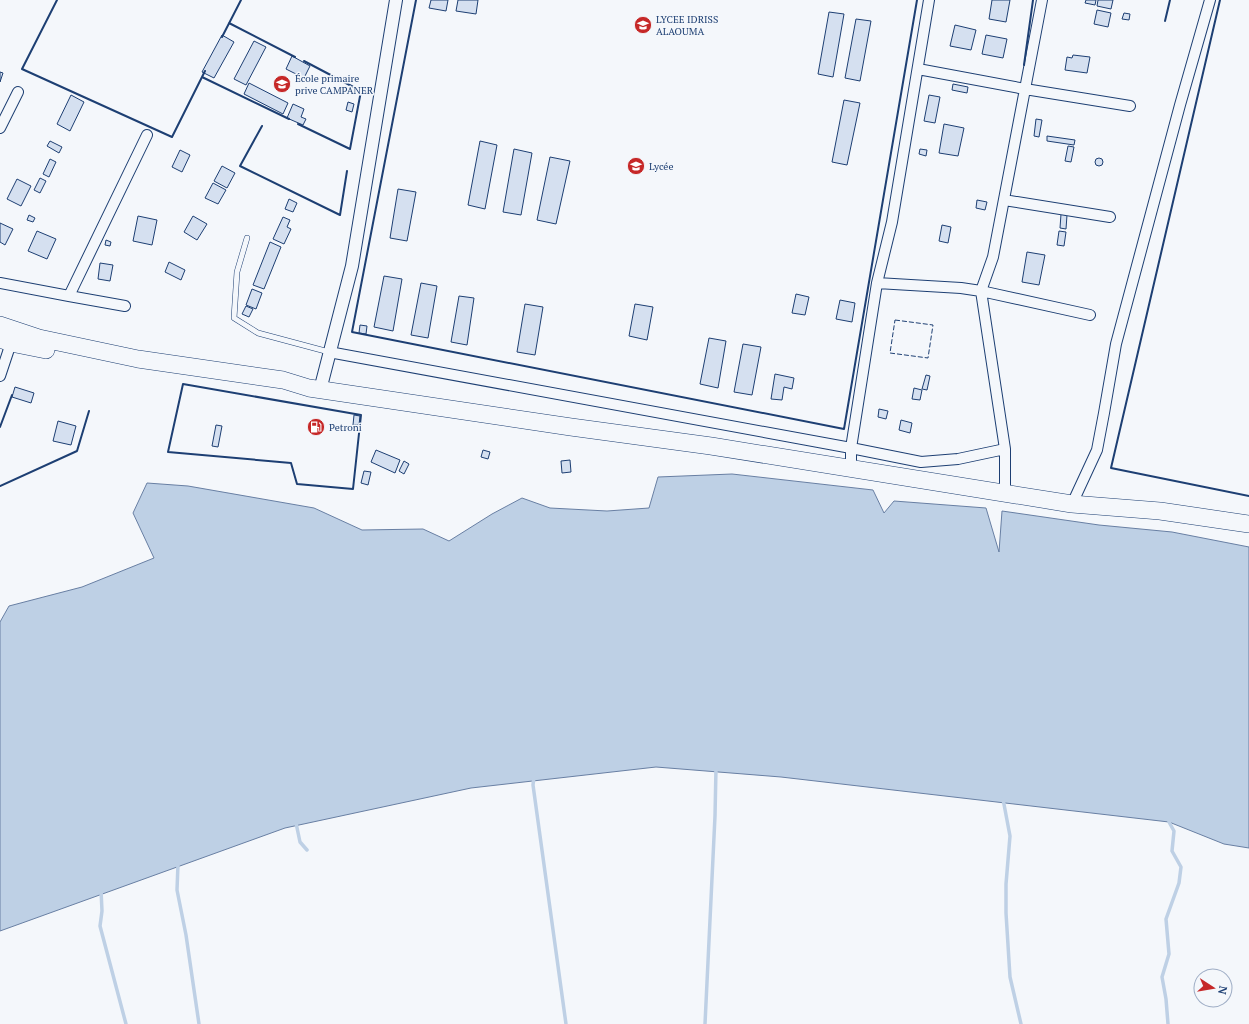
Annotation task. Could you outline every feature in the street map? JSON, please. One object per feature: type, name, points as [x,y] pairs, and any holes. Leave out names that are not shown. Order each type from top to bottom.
[{"type":"highway","points":[[0,325],[39,338],[122,355],[284,380],[314,389],[712,446],[1072,504],[1160,511],[1249,524]]},
{"type":"highway","points":[[6,341],[135,369],[286,390],[314,389]]},
{"type":"street","points":[[314,389],[329,352],[352,266],[396,0]]},
{"type":"street","points":[[851,469],[851,448],[877,284],[892,222],[929,0]]},
{"type":"street","points":[[1005,494],[1005,449],[981,291],[993,257],[1042,0]]},
{"type":"street","points":[[1072,504],[1097,450],[1116,344],[1210,0]]},
{"type":"street","points":[[918,69],[1025,89],[1130,106]]},
{"type":"street","points":[[0,128],[18,92]]},
{"type":"street","points":[[69,296],[147,135]]},
{"type":"street","points":[[1004,200],[1110,217]]},
{"type":"street","points":[[0,283],[125,306]]},
{"type":"street","points":[[877,284],[961,288],[1090,315]]},
{"type":"street","points":[[0,376],[6,341]]},
{"type":"street","points":[[329,352],[921,462],[958,458],[1005,449]]},
{"type":"lane","points":[[247,238],[237,272],[234,318],[258,334],[329,352]]},
{"type":"water","points":[[732,474],[873,490],[884,513],[894,501],[986,508],[999,552],[1002,511],[1099,525],[1172,532],[1249,547],[1249,848],[1224,844],[1169,822],[781,777],[656,767],[471,788],[285,828],[0,931],[0,622],[9,606],[82,587],[154,558],[133,513],[147,483],[188,486],[314,508],[362,530],[423,529],[449,541],[492,514],[522,498],[550,508],[607,511],[649,508],[658,477]]},
{"type":"building","points":[[431,0],[448,0],[446,11],[429,8]]},
{"type":"building","points":[[458,0],[478,0],[476,14],[456,11]]},
{"type":"building","points":[[992,0],[1010,0],[1006,22],[989,19]]},
{"type":"building","points":[[1086,0],[1096,0],[1095,5],[1085,3]]},
{"type":"building","points":[[1098,0],[1113,0],[1111,9],[1097,6]]},
{"type":"building","points":[[1097,10],[1111,13],[1108,27],[1094,24]]},
{"type":"building","points":[[829,12],[844,14],[833,77],[818,74]]},
{"type":"building","points":[[1124,13],[1130,14],[1129,20],[1122,19]]},
{"type":"building","points":[[856,19],[871,21],[860,81],[845,78]]},
{"type":"building","points":[[955,25],[976,30],[971,50],[950,46]]},
{"type":"building","points":[[222,35],[234,42],[214,78],[202,72]]},
{"type":"building","points":[[986,35],[1007,39],[1003,58],[982,54]]},
{"type":"building","points":[[254,41],[266,47],[246,85],[234,79]]},
{"type":"building","points":[[1073,55],[1090,57],[1087,73],[1065,70],[1067,57],[1072,58]]},
{"type":"building","points":[[292,56],[310,66],[304,78],[286,69]]},
{"type":"building","points":[[0,72],[3,73],[0,82]]},
{"type":"building","points":[[249,83],[288,103],[283,114],[244,94]]},
{"type":"building","points":[[953,84],[968,87],[967,93],[952,90]]},
{"type":"building","points":[[71,95],[84,102],[70,131],[57,124]]},
{"type":"building","points":[[929,95],[940,97],[935,123],[924,121]]},
{"type":"building","points":[[844,100],[860,103],[847,165],[832,162]]},
{"type":"building","points":[[348,102],[354,104],[352,112],[346,110]]},
{"type":"building","points":[[293,104],[304,109],[301,117],[306,119],[303,125],[287,118]]},
{"type":"building","points":[[1036,119],[1042,120],[1039,137],[1034,136]]},
{"type":"building","points":[[944,124],[964,128],[958,156],[939,153]]},
{"type":"building","points":[[1047,136],[1075,140],[1074,145],[1047,141]]},
{"type":"building","points":[[50,141],[62,147],[59,153],[47,146]]},
{"type":"building","points":[[480,141],[497,145],[485,209],[468,205]]},
{"type":"building","points":[[1068,146],[1074,147],[1071,162],[1065,161]]},
{"type":"building","points":[[514,149],[532,153],[521,215],[503,212]]},
{"type":"building","points":[[920,149],[927,150],[926,156],[919,154]]},
{"type":"building","points":[[180,150],[190,155],[182,172],[172,167]]},
{"type":"building","points":[[550,157],[570,161],[556,224],[537,220]]},
{"type":"building","points":[[1099,158],[1102,159],[1102,165],[1099,166],[1096,165],[1095,162],[1096,159]]},
{"type":"building","points":[[50,159],[56,162],[49,177],[43,174]]},
{"type":"building","points":[[222,166],[235,173],[227,188],[214,181]]},
{"type":"building","points":[[40,178],[46,181],[40,193],[34,190]]},
{"type":"building","points":[[17,179],[31,186],[21,206],[7,199]]},
{"type":"building","points":[[213,183],[226,190],[218,204],[205,198]]},
{"type":"building","points":[[398,189],[416,192],[407,241],[390,238]]},
{"type":"building","points":[[289,199],[297,203],[293,212],[285,209]]},
{"type":"building","points":[[977,200],[987,202],[985,210],[976,208]]},
{"type":"building","points":[[1061,214],[1067,215],[1066,229],[1060,228]]},
{"type":"building","points":[[29,215],[35,218],[33,222],[27,220]]},
{"type":"building","points":[[138,216],[157,220],[152,245],[133,241]]},
{"type":"building","points":[[193,216],[207,224],[197,240],[184,232]]},
{"type":"building","points":[[283,217],[290,220],[287,227],[291,229],[284,244],[273,239]]},
{"type":"building","points":[[0,223],[13,229],[5,245],[0,242]]},
{"type":"building","points":[[942,225],[951,227],[948,243],[939,241]]},
{"type":"building","points":[[37,231],[56,239],[47,259],[28,251]]},
{"type":"building","points":[[1059,231],[1066,232],[1064,246],[1057,245]]},
{"type":"building","points":[[106,240],[111,242],[110,246],[105,245]]},
{"type":"building","points":[[270,242],[281,247],[264,289],[253,285]]},
{"type":"building","points":[[1027,252],[1045,255],[1039,285],[1022,282]]},
{"type":"building","points":[[169,262],[185,270],[181,280],[165,272]]},
{"type":"building","points":[[100,263],[113,265],[110,281],[98,279]]},
{"type":"building","points":[[384,276],[402,279],[393,331],[374,327]]},
{"type":"building","points":[[421,283],[437,286],[428,338],[411,335]]},
{"type":"building","points":[[252,289],[262,293],[256,309],[246,305]]},
{"type":"building","points":[[796,294],[809,297],[805,315],[792,313]]},
{"type":"building","points":[[459,296],[474,298],[467,345],[451,342]]},
{"type":"building","points":[[840,300],[855,303],[852,322],[836,319]]},
{"type":"building","points":[[525,304],[543,307],[535,355],[517,352]]},
{"type":"building","points":[[635,304],[653,307],[647,340],[629,336]]},
{"type":"building","points":[[246,306],[253,309],[249,317],[242,314]]},
{"type":"building","points":[[360,325],[367,326],[366,334],[359,333]]},
{"type":"building","points":[[709,338],[726,341],[718,388],[700,384]]},
{"type":"building","points":[[743,344],[761,347],[752,395],[734,392]]},
{"type":"building","points":[[775,374],[794,378],[792,389],[784,387],[782,400],[771,399]]},
{"type":"building","points":[[926,375],[930,376],[927,390],[922,389]]},
{"type":"building","points":[[15,387],[34,393],[31,403],[12,397]]},
{"type":"building","points":[[914,388],[922,390],[920,400],[912,399]]},
{"type":"building","points":[[879,409],[888,411],[886,419],[878,417]]},
{"type":"building","points":[[354,415],[360,416],[359,425],[353,425]]},
{"type":"building","points":[[901,420],[912,423],[910,433],[899,430]]},
{"type":"building","points":[[58,421],[76,426],[71,445],[53,441]]},
{"type":"building","points":[[216,425],[222,426],[218,447],[212,446]]},
{"type":"building","points":[[376,450],[400,460],[395,473],[371,462]]},
{"type":"building","points":[[483,450],[490,452],[488,459],[481,457]]},
{"type":"building","points":[[570,460],[571,472],[562,473],[561,461]]},
{"type":"building","points":[[404,461],[409,464],[404,474],[399,471]]},
{"type":"building","points":[[364,471],[371,472],[368,485],[361,483]]},
{"type":"waterway","points":[[705,1024],[716,768]]},
{"type":"waterway","points":[[534,776],[533,785],[566,1024]]},
{"type":"waterway","points":[[1003,799],[1010,836],[1006,884],[1006,913],[1010,977],[1021,1024]]},
{"type":"waterway","points":[[1168,1024],[1162,977],[1169,954],[1166,919],[1179,883],[1181,867],[1172,851],[1174,831],[1169,822]]},
{"type":"waterway","points":[[296,823],[300,842],[307,850]]},
{"type":"waterway","points":[[178,864],[177,890],[186,935],[199,1024]]},
{"type":"waterway","points":[[101,890],[102,911],[100,926],[126,1024]]},
{"type":"fence","points":[[895,320],[933,325],[928,358],[890,353],[895,320]]},
{"type":"wall","points":[[57,0],[22,69],[172,137],[205,71]]},
{"type":"wall","points":[[222,37],[241,0]]},
{"type":"wall","points":[[416,0],[352,332],[844,429],[917,0]]},
{"type":"wall","points":[[1024,65],[1033,0]]},
{"type":"wall","points":[[1165,21],[1170,0]]},
{"type":"wall","points":[[1220,0],[1111,468],[1249,496]]},
{"type":"wall","points":[[229,23],[295,57]]},
{"type":"wall","points":[[298,124],[350,149],[361,91],[304,61]]},
{"type":"wall","points":[[202,77],[289,119]]},
{"type":"wall","points":[[262,126],[240,166],[340,215],[347,171]]},
{"type":"wall","points":[[183,384],[361,415],[353,489],[297,484],[291,463],[168,452],[183,384]]},
{"type":"wall","points":[[0,427],[12,395]]},
{"type":"wall","points":[[0,486],[77,451],[89,411]]},
{"type":"place","name":"LYCEE IDRISS ALAOUMA","points":[[643,25]]},
{"type":"place","name":"École primaire prive CAMPANER","points":[[282,84]]},
{"type":"place","name":"Lycée","points":[[636,166]]},
{"type":"place","name":"Petroni","points":[[316,427]]}]
